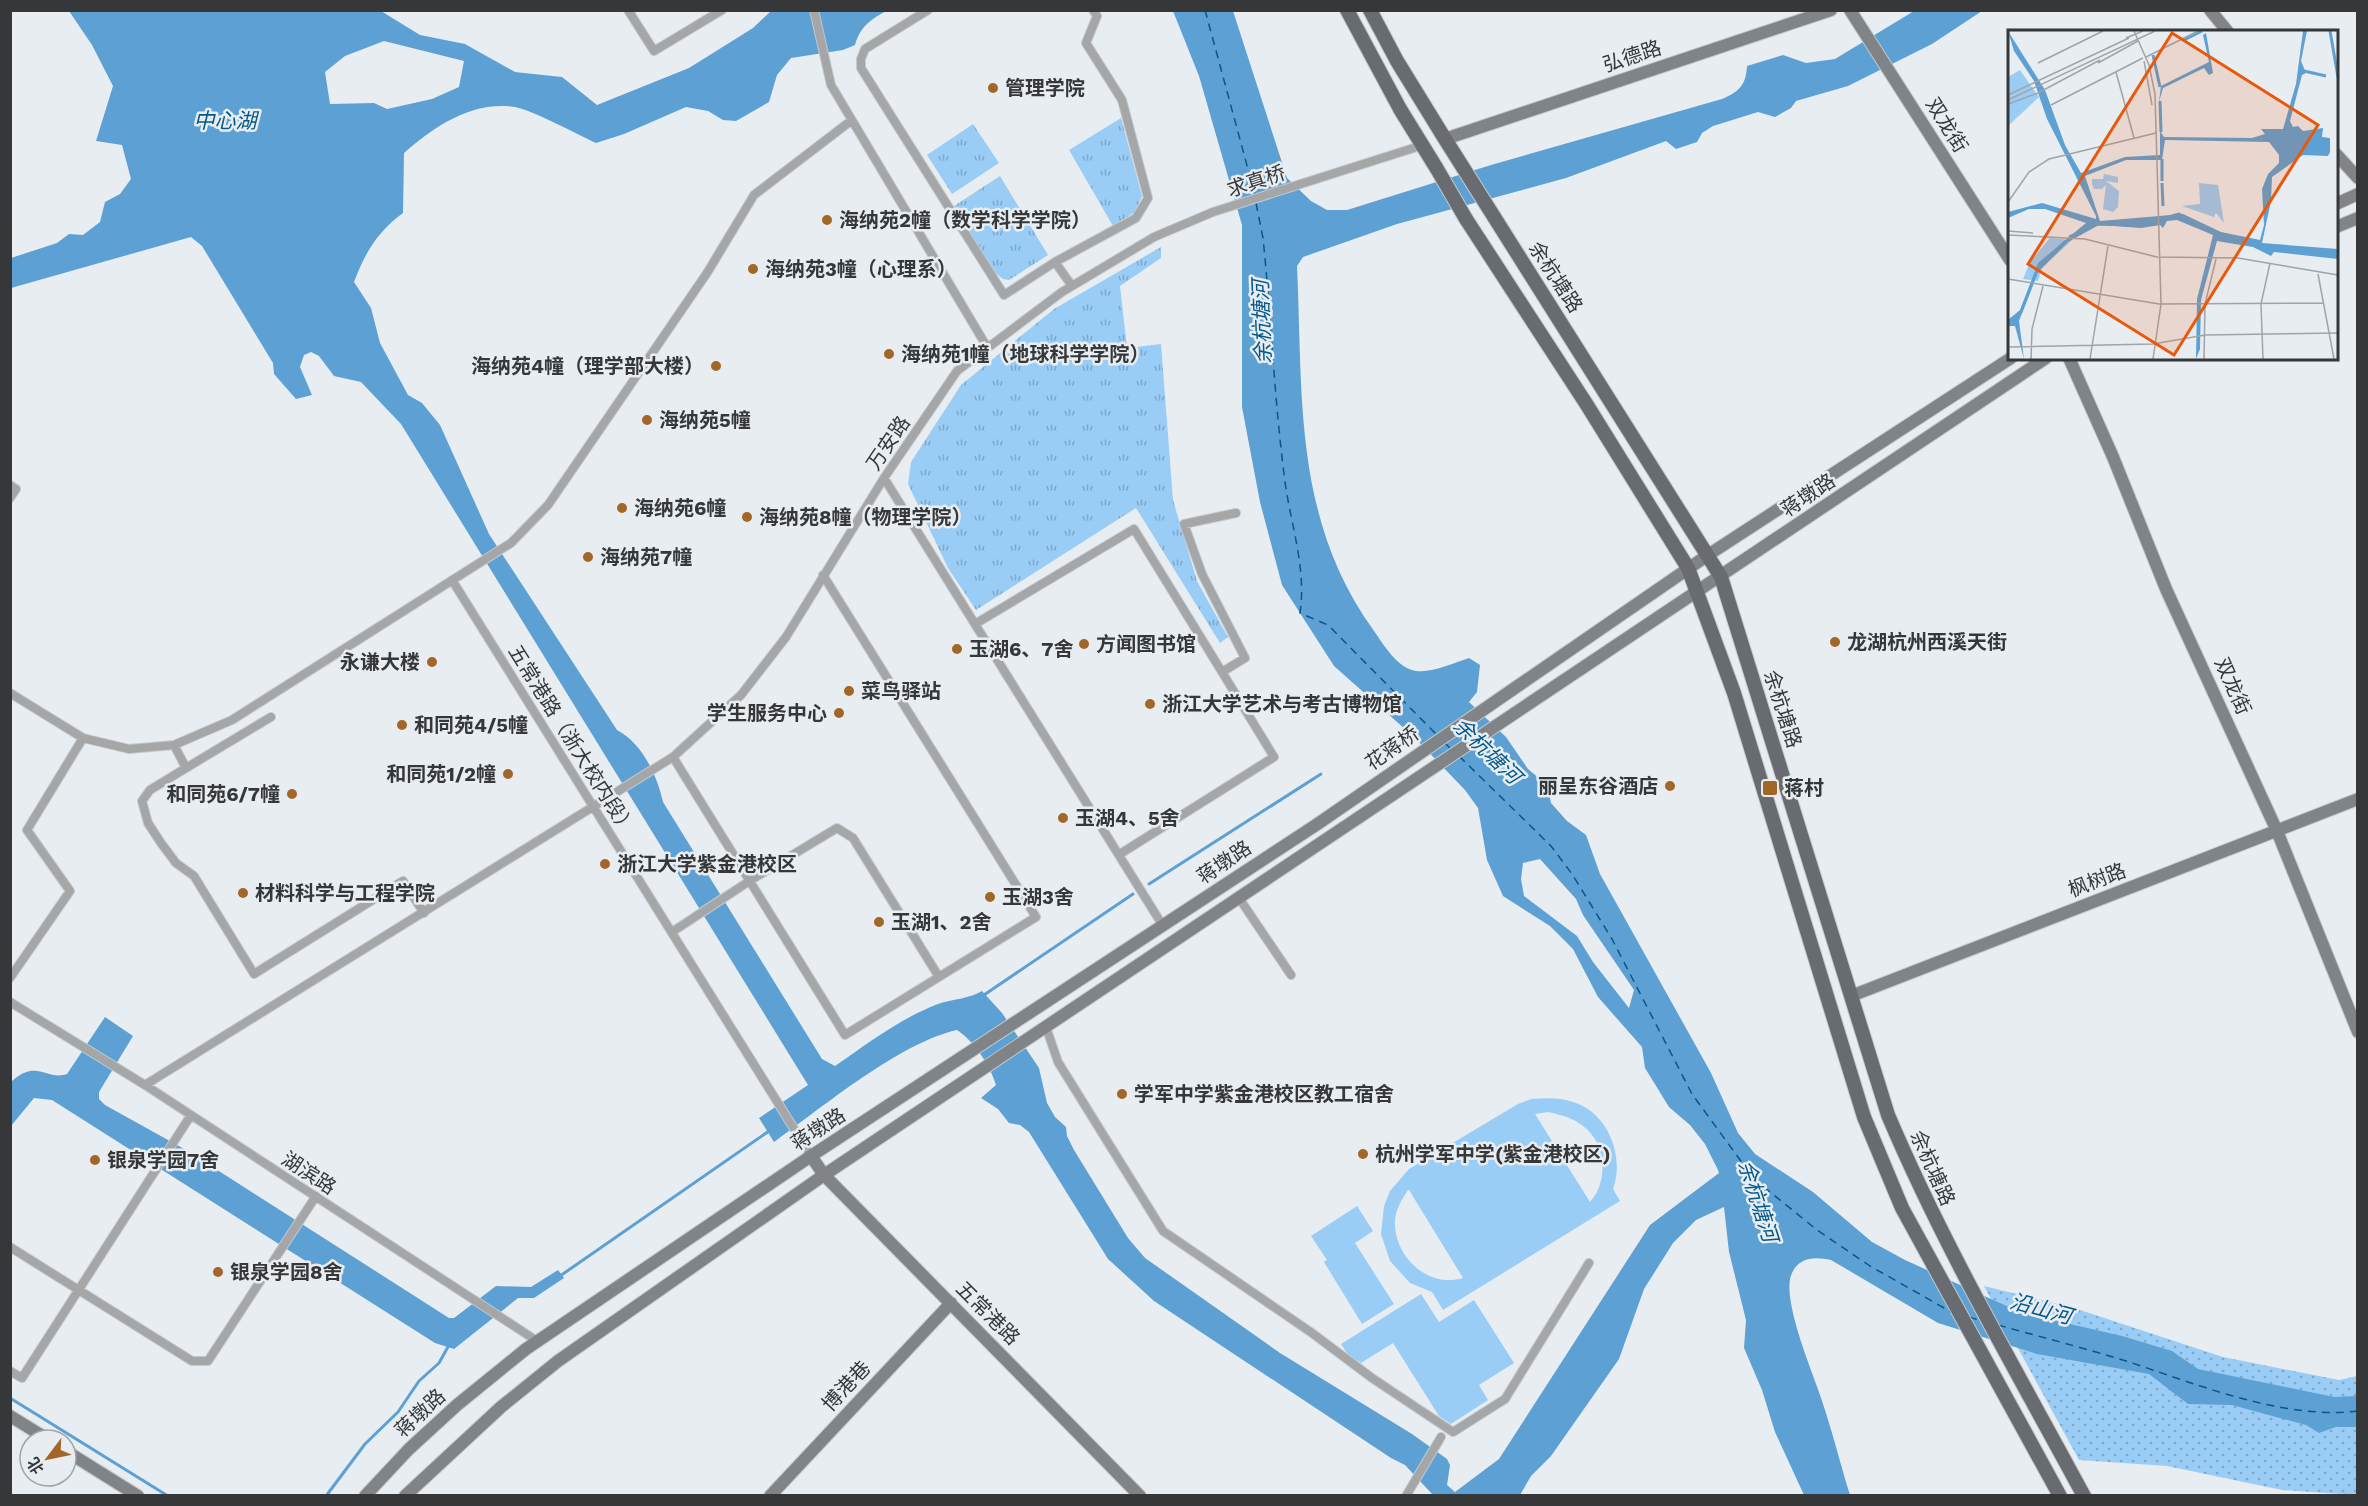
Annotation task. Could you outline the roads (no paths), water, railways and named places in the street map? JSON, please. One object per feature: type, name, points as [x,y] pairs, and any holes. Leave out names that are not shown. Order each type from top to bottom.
[{"type":"main road","name":"余杭塘路","points":[[1347,10],[1383,79],[1467,219],[1587,405],[1688,568],[1762,780],[1864,1117],[1902,1208],[2060,1496]]},
{"type":"main road","name":"余杭塘路","points":[[1370,10],[1397,61],[1445,139],[1720,577],[1888,1115],[1921,1192],[1957,1264],[2084,1496]]},
{"type":"main road","name":"弘德路","points":[[1445,139],[1831,10]]},
{"type":"main road","name":"双龙街","points":[[1850,10],[2008,257]]},
{"type":"main road","points":[[2210,10],[2226,30]]},
{"type":"main road","points":[[2338,155],[2358,178]]},
{"type":"main road","points":[[2338,204],[2358,194]]},
{"type":"main road","points":[[2338,227],[2358,218]]},
{"type":"main road","name":"蒋墩路","points":[[1580,642],[1688,568],[2008,360]]},
{"type":"main road","name":"蒋墩路","points":[[1590,663],[2043,360]]},
{"type":"main road","name":"双龙街","points":[[2070,360],[2113,457],[2166,589],[2277,831],[2358,1032]]},
{"type":"main road","name":"花蒋桥","points":[[1316,825],[1580,642]]},
{"type":"main road","name":"花蒋桥","points":[[1324,841],[1590,663]]},
{"type":"main road","name":"枫树路","points":[[1851,996],[2358,799]]},
{"type":"main road","name":"蒋墩路","points":[[364,1496],[456,1405],[537,1341],[811,1156],[1316,825]]},
{"type":"main road","name":"蒋墩路","points":[[405,1496],[501,1407],[558,1361],[824,1175],[1324,841]]},
{"type":"main road","name":"五常港路","points":[[811,1156],[824,1175],[1140,1496]]},
{"type":"main road","name":"博港巷","points":[[770,1496],[951,1303]]},
{"type":"main road","points":[[10,1416],[30,1428]]},
{"type":"main road","points":[[78,1458],[138,1496]]},
{"type":"street","points":[[628,10],[654,51],[722,10]]},
{"type":"street","points":[[814,10],[831,85],[987,347]]},
{"type":"street","points":[[927,10],[865,49],[861,58],[861,68],[1004,295],[1055,262],[1136,218],[1148,198],[1122,100],[1086,43],[1097,16],[1093,10]]},
{"type":"street","points":[[10,693],[83,738],[129,749],[174,745],[232,720],[511,543],[548,505],[707,273],[754,195],[852,120]]},
{"type":"street","name":"求真桥","points":[[1213,212],[1423,145]]},
{"type":"street","name":"万安路","points":[[145,1085],[673,757],[741,695],[786,637],[884,478],[957,371],[1072,286],[1154,237],[1213,212]]},
{"type":"street","points":[[1055,262],[1072,286]]},
{"type":"street","points":[[884,478],[1163,926]]},
{"type":"street","points":[[10,485],[16,489],[10,498]]},
{"type":"street","points":[[1222,672],[1245,658],[1202,574],[1184,524],[1236,513]]},
{"type":"street","points":[[975,624],[1134,529],[1274,757],[1120,854]]},
{"type":"street","points":[[673,757],[845,1035],[1035,917],[823,575]]},
{"type":"street","name":"五常港路（浙大校内段）","points":[[452,580],[811,1156]]},
{"type":"street","points":[[271,717],[150,790],[142,801],[148,823],[176,863],[194,876],[254,974],[403,881],[424,913]]},
{"type":"street","points":[[10,978],[70,891],[27,830],[83,738]]},
{"type":"street","points":[[174,745],[186,768]]},
{"type":"street","points":[[672,932],[751,880],[837,828],[853,838],[939,977]]},
{"type":"street","points":[[1239,898],[1291,975]]},
{"type":"street","name":"湖滨路","points":[[10,1002],[145,1085],[313,1200],[474,1299],[537,1341]]},
{"type":"street","points":[[1041,1030],[1058,1062],[1163,1231],[1453,1432],[1505,1400],[1589,1263]]},
{"type":"street","points":[[10,1371],[22,1378],[191,1115]]},
{"type":"street","points":[[10,1247],[192,1362],[208,1361],[313,1200]]},
{"type":"street","points":[[1406,1496],[1441,1437]]},
{"type":"water","points":[[69,11],[381,11],[420,35],[465,44],[515,72],[562,77],[597,105],[689,68],[753,28],[771,11],[886,11],[866,25],[855,45],[843,50],[791,58],[777,75],[769,102],[736,121],[723,120],[708,111],[686,107],[624,134],[596,143],[515,107],[484,108],[441,125],[404,153],[403,213],[373,244],[354,282],[371,308],[380,343],[408,395],[422,403],[440,425],[489,534],[617,730],[641,751],[657,781],[663,802],[822,1059],[835,1066],[885,1032],[924,1010],[982,991],[1002,1013],[1039,1068],[1047,1103],[1055,1117],[1066,1127],[1067,1136],[1074,1150],[1128,1238],[1145,1258],[1280,1353],[1412,1434],[1447,1459],[1450,1465],[1447,1485],[1455,1492],[1499,1459],[1650,1225],[1719,1173],[1705,1144],[1690,1125],[1669,1107],[1645,1068],[1642,1047],[1598,997],[1573,949],[1550,926],[1503,896],[1487,860],[1478,808],[1465,790],[1415,738],[1334,666],[1282,585],[1260,502],[1242,407],[1242,225],[1199,76],[1173,11],[1233,11],[1287,178],[1311,201],[1327,210],[1347,210],[1491,165],[1722,99],[1733,94],[1740,87],[1745,78],[1747,66],[1783,55],[1806,63],[1835,59],[1914,11],[1982,11],[1932,44],[1848,86],[1796,101],[1791,108],[1775,117],[1758,112],[1713,126],[1702,133],[1697,142],[1676,149],[1666,141],[1566,178],[1397,224],[1303,257],[1297,266],[1300,363],[1307,456],[1316,501],[1329,545],[1348,589],[1374,631],[1397,661],[1416,671],[1436,669],[1469,658],[1480,665],[1477,692],[1469,702],[1506,737],[1528,769],[1547,785],[1551,803],[1567,821],[1586,835],[1600,874],[1711,1073],[1738,1133],[1755,1154],[1813,1192],[1872,1242],[1905,1260],[2022,1313],[2122,1336],[2172,1351],[2198,1369],[2334,1397],[2357,1396],[2357,1427],[2336,1427],[2319,1433],[2306,1425],[2232,1405],[2188,1404],[2149,1374],[2037,1354],[1938,1323],[1831,1260],[1814,1258],[1799,1263],[1795,1267],[1789,1284],[1790,1299],[1799,1335],[1825,1410],[1850,1495],[1804,1495],[1775,1432],[1762,1390],[1744,1348],[1746,1320],[1729,1252],[1724,1207],[1696,1220],[1673,1243],[1644,1289],[1619,1359],[1551,1456],[1531,1476],[1520,1495],[1433,1495],[1405,1465],[1154,1301],[1108,1259],[1029,1132],[1020,1125],[1009,1123],[998,1109],[981,1098],[996,1085],[986,1062],[975,1047],[957,1030],[934,1037],[887,1062],[774,1142],[759,1118],[808,1085],[401,424],[361,382],[334,376],[319,356],[311,352],[304,355],[300,367],[312,395],[296,399],[274,374],[273,363],[202,246],[191,237],[11,288],[11,258],[57,243],[69,234],[83,235],[100,222],[105,202],[120,194],[131,179],[122,145],[96,141],[113,86],[92,45]],"holes":[[[384,41],[464,61],[459,87],[432,99],[387,109],[374,103],[330,104],[325,72],[345,56]],[[1540,859],[1576,899],[1583,915],[1634,990],[1629,1008],[1593,962],[1577,936],[1524,896],[1521,879],[1523,863]]]},
{"type":"water","points":[[105,1017],[133,1036],[99,1092],[99,1099],[105,1105],[186,1150],[449,1318],[454,1318],[496,1286],[531,1287],[558,1270],[564,1278],[534,1298],[518,1298],[454,1349],[435,1343],[52,1100],[34,1098],[11,1126],[11,1082],[20,1075],[35,1071],[53,1075],[67,1074]]},
{"type":"waterway","points":[[1149,884],[1321,774]]},
{"type":"waterway","points":[[981,997],[1133,894]]},
{"type":"waterway","points":[[560,1276],[769,1131]]},
{"type":"waterway","points":[[326,1496],[365,1444],[398,1412],[419,1381],[439,1363],[449,1345]]},
{"type":"waterway","points":[[10,1398],[168,1496]]},
{"type":"place","name":"管理学院","points":[[993,88]]},
{"type":"place","name":"海纳苑2幢（数学科学学院）","points":[[827,220]]},
{"type":"place","name":"海纳苑3幢（心理系）","points":[[753,269]]},
{"type":"place","name":"海纳苑1幢（地球科学学院）","points":[[889,354]]},
{"type":"place","name":"海纳苑4幢（理学部大楼）","points":[[716,366]]},
{"type":"place","name":"海纳苑5幢","points":[[647,420]]},
{"type":"place","name":"海纳苑6幢","points":[[622,508]]},
{"type":"place","name":"海纳苑8幢（物理学院）","points":[[747,517]]},
{"type":"place","name":"海纳苑7幢","points":[[588,557]]},
{"type":"place","name":"龙湖杭州西溪天街","points":[[1835,642]]},
{"type":"place","name":"方闻图书馆","points":[[1084,644]]},
{"type":"place","name":"玉湖6、7舍","points":[[957,649]]},
{"type":"place","name":"永谦大楼","points":[[432,662]]},
{"type":"place","name":"菜鸟驿站","points":[[849,691]]},
{"type":"place","name":"浙江大学艺术与考古博物馆","points":[[1150,704]]},
{"type":"place","name":"学生服务中心","points":[[839,713]]},
{"type":"place","name":"和同苑4/5幢","points":[[402,725]]},
{"type":"place","name":"和同苑1/2幢","points":[[508,774]]},
{"type":"place","name":"丽呈东谷酒店","points":[[1670,786]]},
{"type":"place","name":"蒋村","points":[[1770,788]]},
{"type":"place","name":"和同苑6/7幢","points":[[292,794]]},
{"type":"place","name":"玉湖4、5舍","points":[[1063,818]]},
{"type":"place","name":"浙江大学紫金港校区","points":[[605,864]]},
{"type":"place","name":"材料科学与工程学院","points":[[243,893]]},
{"type":"place","name":"玉湖3舍","points":[[990,897]]},
{"type":"place","name":"玉湖1、2舍","points":[[879,922]]},
{"type":"place","name":"学军中学紫金港校区教工宿舍","points":[[1122,1094]]},
{"type":"place","name":"杭州学军中学(紫金港校区)","points":[[1363,1154]]},
{"type":"place","name":"银泉学园7舍","points":[[95,1160]]},
{"type":"place","name":"银泉学园8舍","points":[[218,1272]]},
{"type":"water label","name":"中心湖","points":[[225,121]]},
{"type":"water label","name":"余杭塘河","points":[[1262,322]]},
{"type":"water label","name":"余杭塘河","points":[[1487,751]]},
{"type":"water label","name":"余杭塘河","points":[[1758,1201]]},
{"type":"water label","name":"沿山河","points":[[2041,1309]]}]
